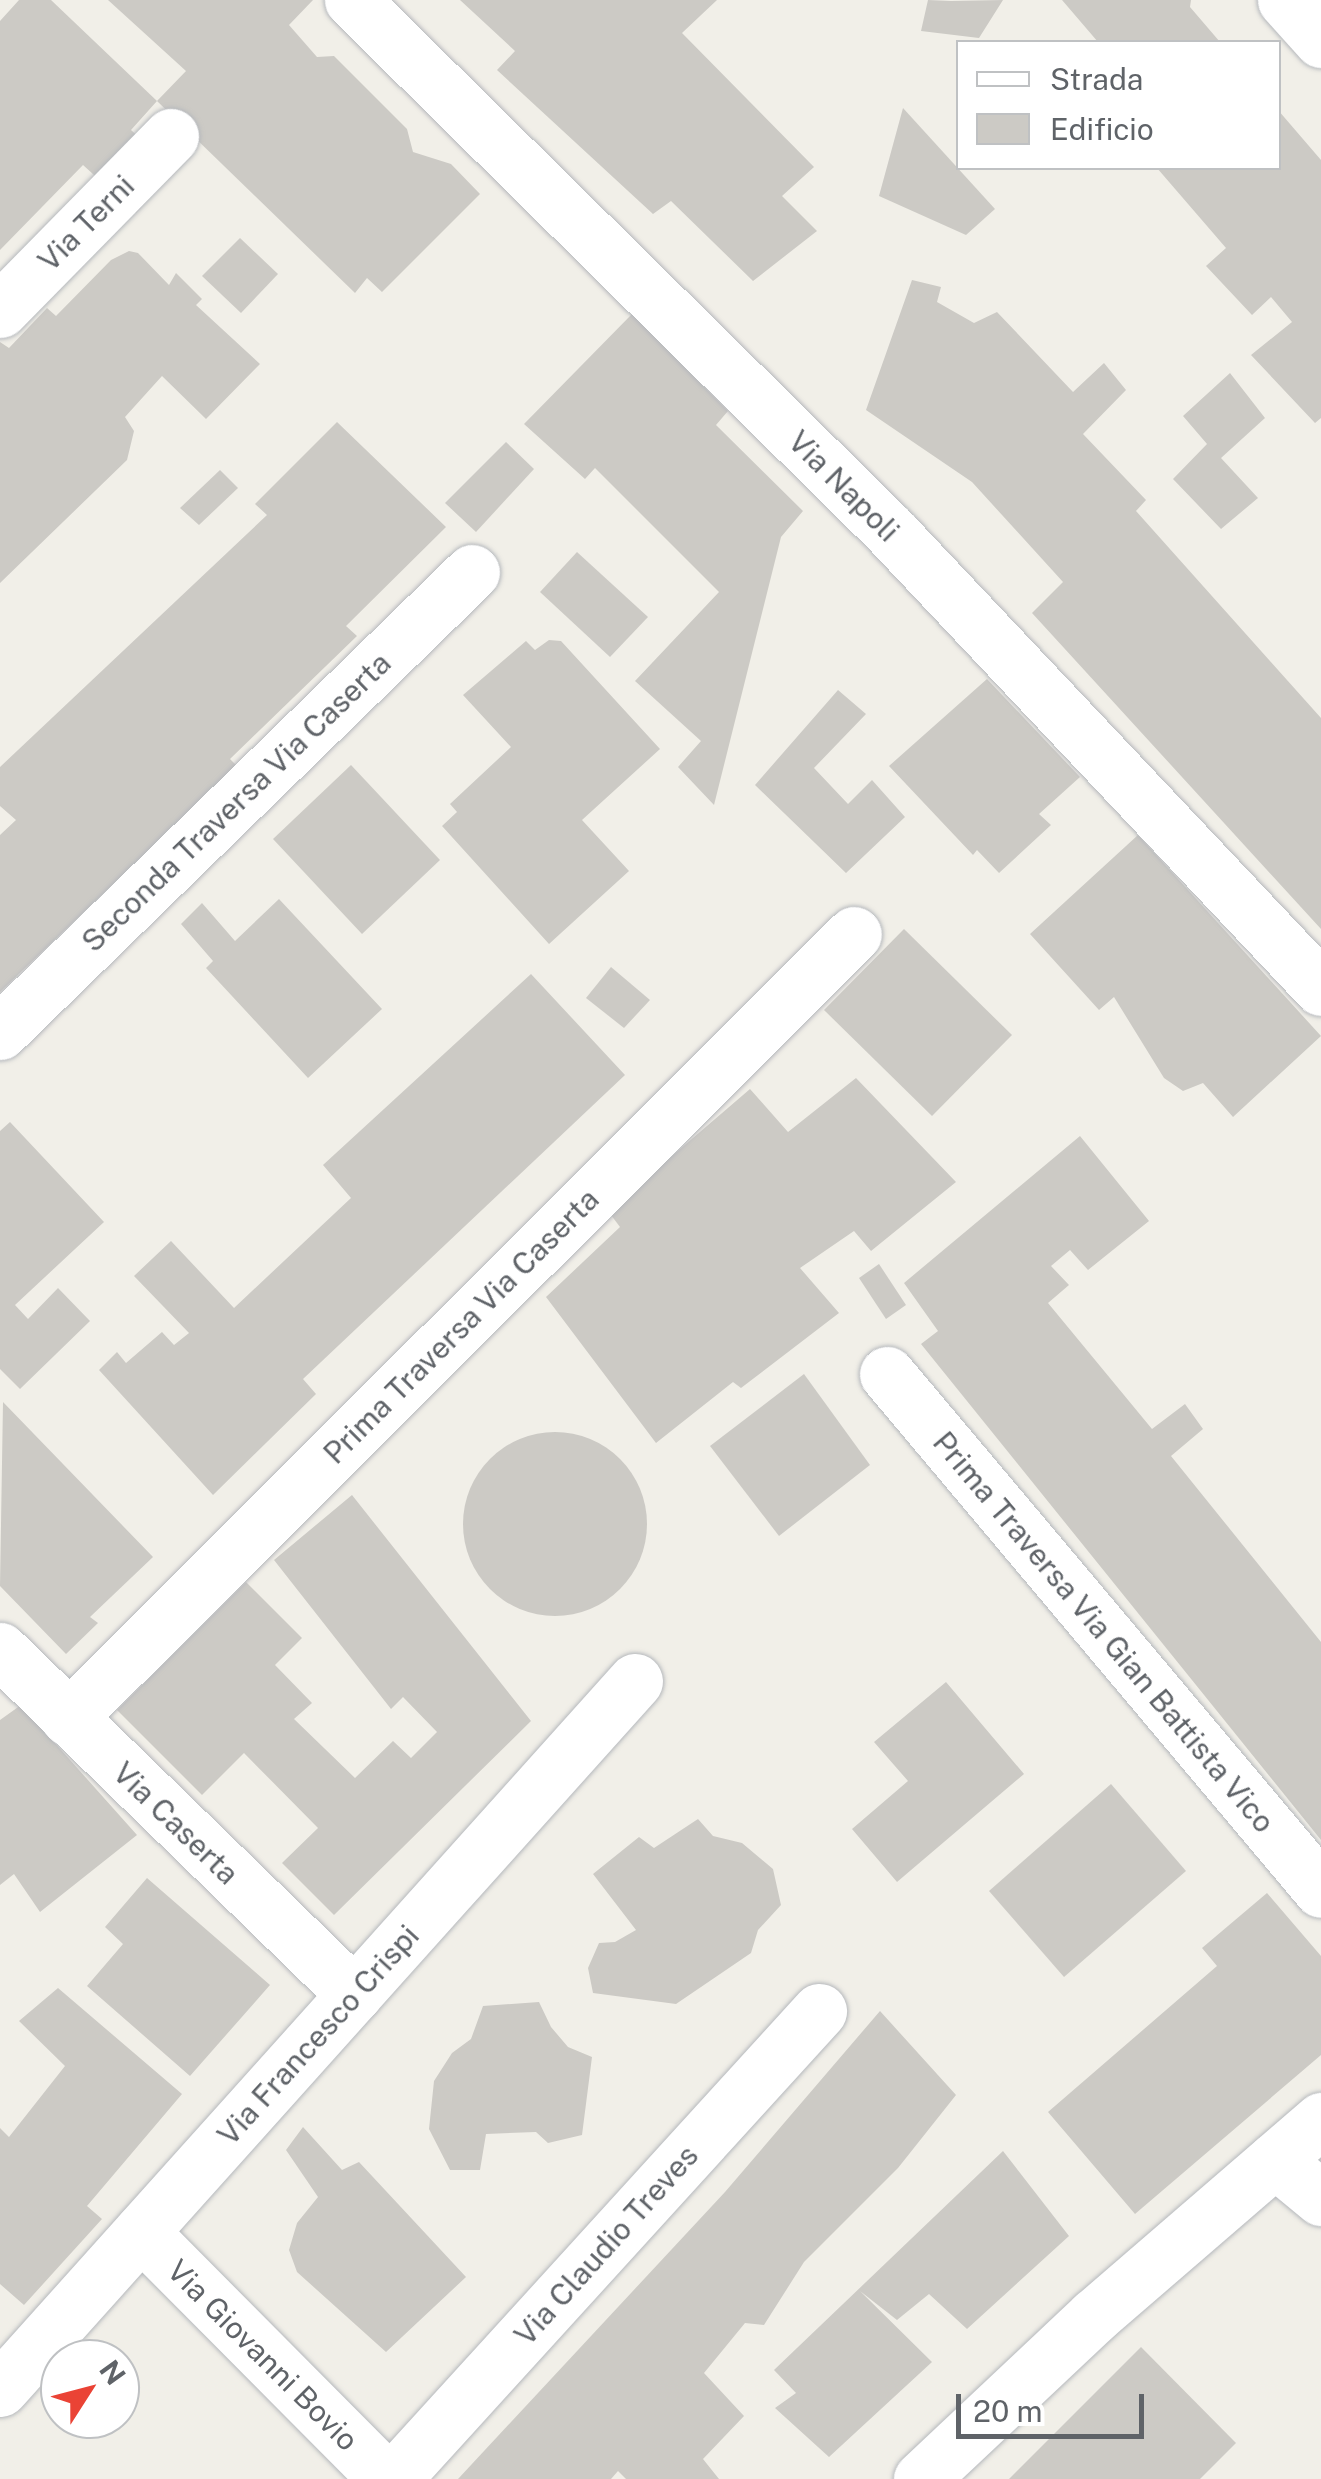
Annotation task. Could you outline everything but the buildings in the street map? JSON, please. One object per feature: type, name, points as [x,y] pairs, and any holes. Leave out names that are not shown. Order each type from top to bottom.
[{"type":"street","name":"Via Napoli","points":[[352,0],[890,531],[1321,988]]},
{"type":"street","points":[[1286,0],[1321,40]]},
{"type":"street","name":"Via Terni","points":[[0,310],[171,136]]},
{"type":"street","name":"Seconda Traversa Via Caserta","points":[[0,1032],[472,572]]},
{"type":"street","name":"Prima Traversa Via Caserta","points":[[68,1718],[854,934]]},
{"type":"street","name":"Prima Traversa Via Gian Battista Vico","points":[[887,1374],[1321,1890]]},
{"type":"street","name":"Via Caserta","points":[[5,1664],[68,1718],[354,1994]]},
{"type":"street","name":"Via Francesco Crispi","points":[[0,2389],[635,1681]]},
{"type":"street","name":"Via Claudio Treves","points":[[389,2479],[818,2011]]},
{"type":"street","points":[[921,2479],[1094,2316],[1321,2120]]},
{"type":"street","points":[[1275,2160],[1321,2198]]},
{"type":"street","name":"Via Giovanni Bovio","points":[[140,2232],[389,2479]]}]
